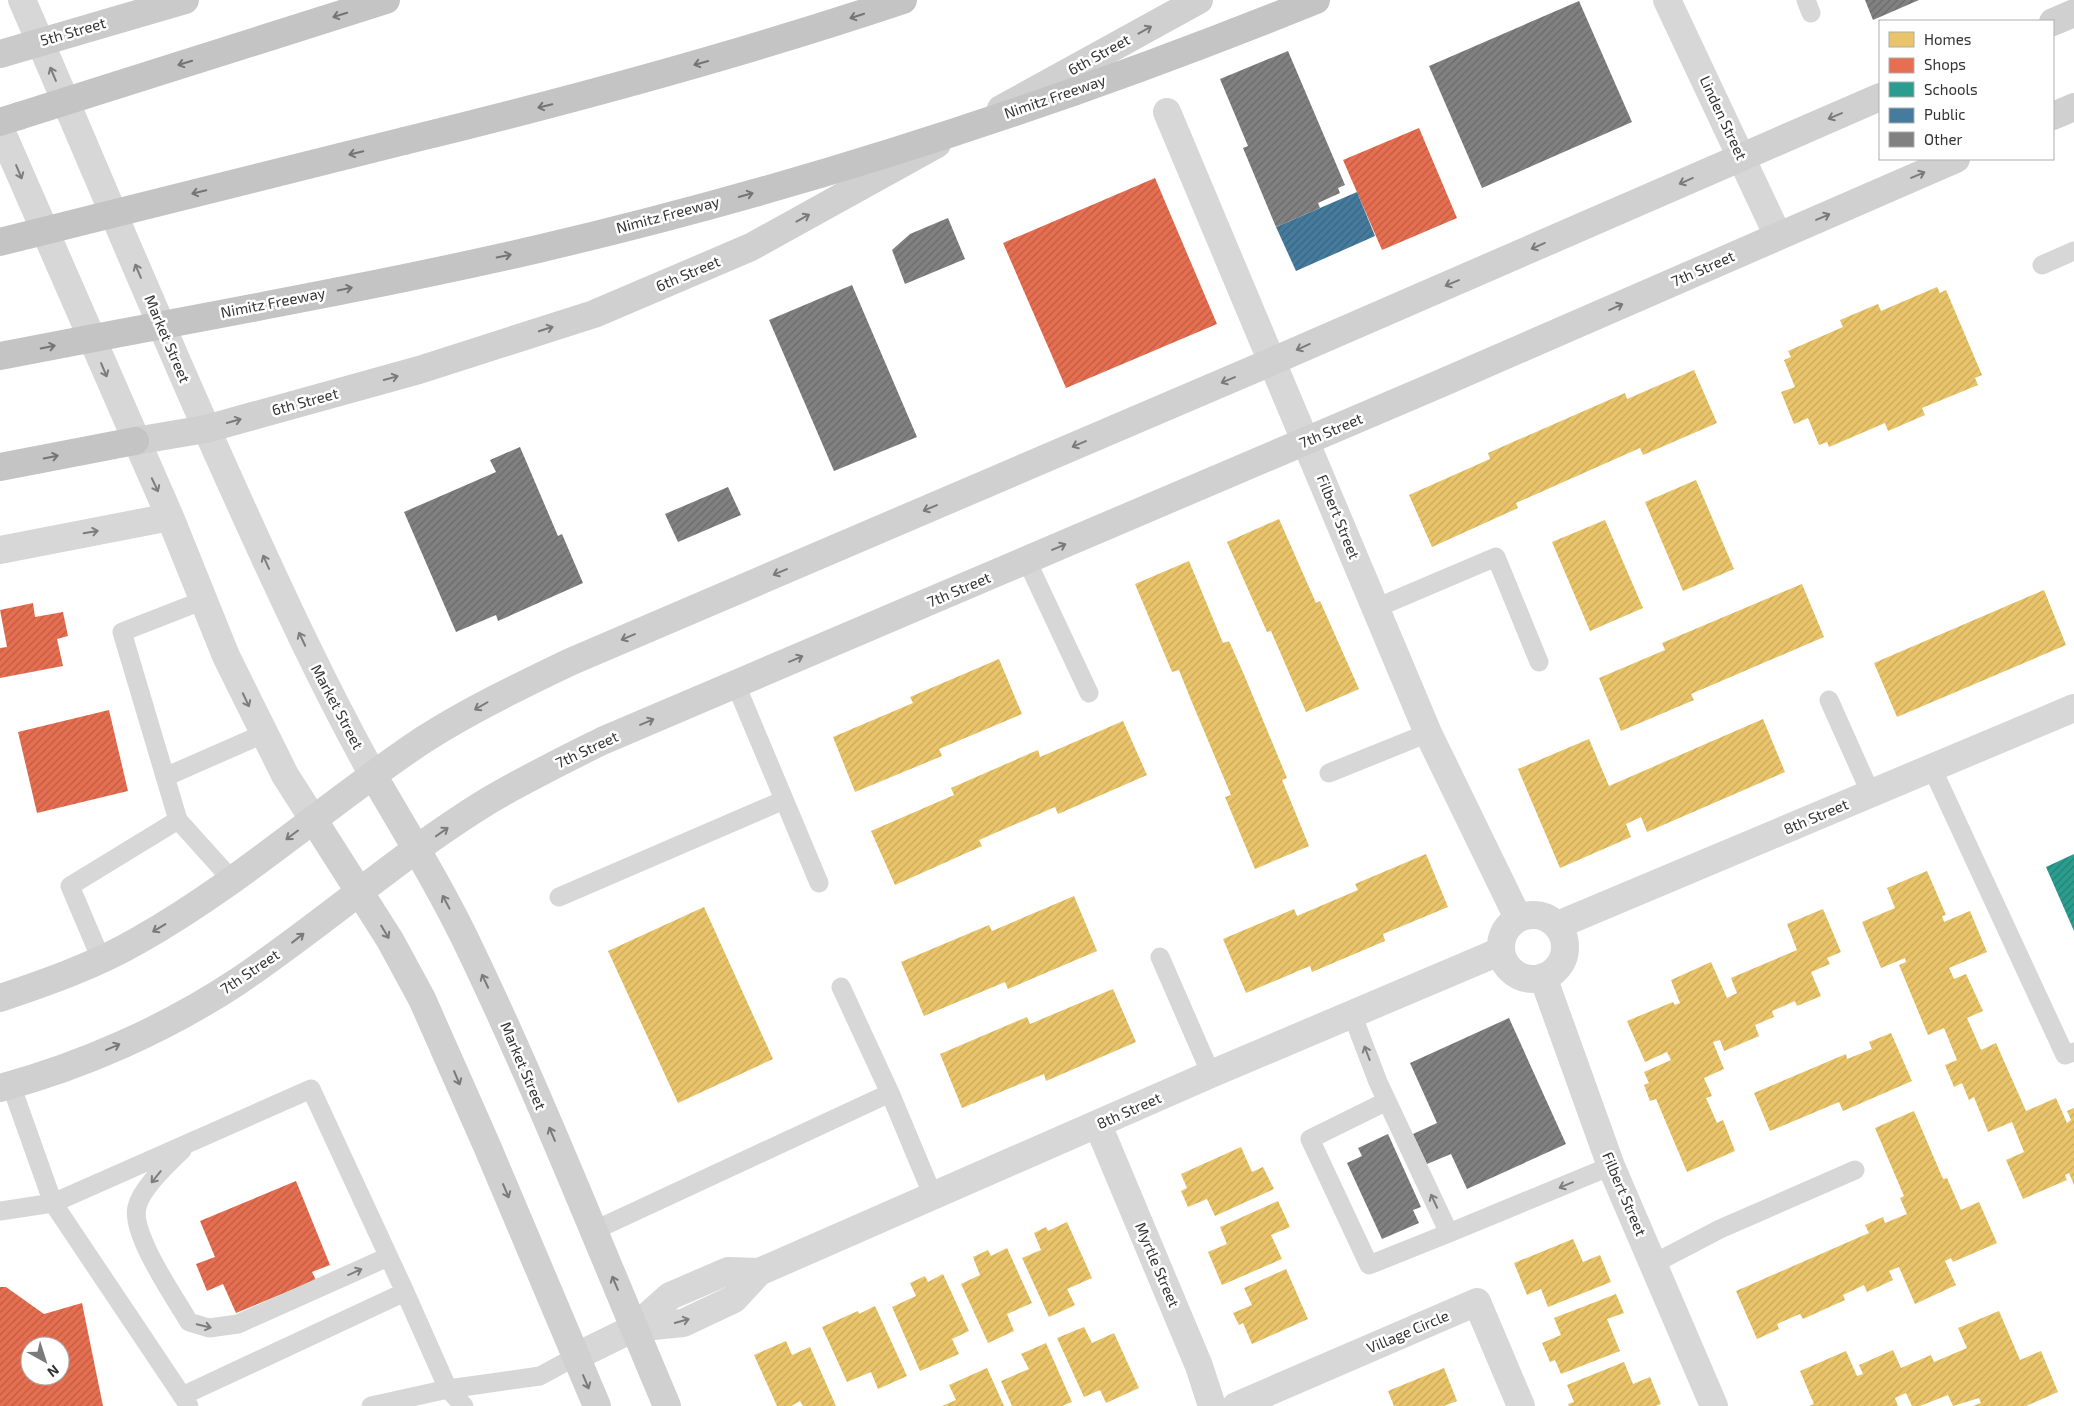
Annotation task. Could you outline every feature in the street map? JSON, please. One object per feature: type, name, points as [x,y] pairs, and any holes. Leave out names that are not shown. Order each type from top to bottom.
[{"type":"highway","points":[[0,122],[386,0]]},
{"type":"highway","points":[[0,242],[622,86],[785,39],[903,0]]},
{"type":"highway","name":"Nimitz Freeway","points":[[0,356],[538,249],[690,210],[842,167],[993,119],[1142,67],[1316,0]]},
{"type":"highway","points":[[0,467],[135,441]]},
{"type":"main road","name":"5th Street","points":[[0,54],[156,6],[185,0]]},
{"type":"main road","name":"6th Street","points":[[135,441],[206,429],[419,370],[594,314],[751,247],[1199,0]]},
{"type":"main road","points":[[2054,22],[2074,13]]},
{"type":"main road","points":[[0,998],[40,985],[101,959],[152,932],[232,880],[373,775],[449,724],[506,692],[570,662],[1879,97]]},
{"type":"main road","points":[[2054,116],[2074,107]]},
{"type":"main road","name":"7th Street","points":[[6,1087],[69,1066],[179,1016],[243,978],[416,850],[489,801],[547,768],[602,741],[1307,441],[1954,160]]},
{"type":"main road","name":"Market Street","points":[[373,775],[444,898],[485,981],[667,1406]]},
{"type":"main road","points":[[313,819],[360,891],[422,999],[487,1146],[597,1406]]},
{"type":"street","name":"Market Street","points":[[22,0],[206,429],[319,676],[373,775]]},
{"type":"street","name":"Linden Street","points":[[1667,0],[1778,236]]},
{"type":"street","name":"Filbert Street","points":[[1167,112],[1273,360],[1428,733],[1518,918]]},
{"type":"street","points":[[0,128],[135,441],[170,517],[226,656],[263,734],[285,775],[313,819]]},
{"type":"street","points":[[0,550],[170,517]]},
{"type":"street","name":"8th Street","points":[[1558,926],[2074,708]]},
{"type":"street","points":[[1528,914],[1539,915],[1549,918],[1558,926],[1566,945],[1564,956],[1556,969],[1543,978],[1524,978],[1515,974],[1503,960],[1501,951],[1504,932],[1518,918],[1528,914]]},
{"type":"street","name":"8th Street","points":[[576,1357],[634,1328],[683,1323],[734,1299],[759,1272],[1211,1074],[1501,951]]},
{"type":"street","name":"Filbert Street","points":[[1543,978],[1611,1166],[1714,1406]]},
{"type":"street","name":"Myrtle Street","points":[[1098,1125],[1199,1366],[1212,1406]]},
{"type":"street","name":"Village Circle","points":[[1236,1406],[1477,1302],[1521,1406]]},
{"type":"lane","points":[[2042,265],[2074,250]]},
{"type":"lane","points":[[1376,608],[1496,557],[1539,662]]},
{"type":"lane","points":[[1027,561],[1088,694]]},
{"type":"lane","points":[[204,600],[122,632],[178,820],[232,880]]},
{"type":"lane","points":[[736,685],[819,883]]},
{"type":"lane","points":[[1829,700],[1871,794]]},
{"type":"lane","points":[[1329,774],[1428,733]]},
{"type":"lane","points":[[166,777],[263,734]]},
{"type":"lane","points":[[1932,768],[2065,1055],[2074,1052]]},
{"type":"lane","points":[[559,897],[784,800]]},
{"type":"lane","points":[[101,959],[70,886],[178,820]]},
{"type":"lane","points":[[1160,957],[1211,1074]]},
{"type":"lane","points":[[841,987],[890,1093],[933,1196]]},
{"type":"lane","points":[[1352,1014],[1387,1101],[1449,1234]]},
{"type":"lane","points":[[6,1087],[53,1203],[186,1401],[405,1292]]},
{"type":"lane","points":[[0,1211],[53,1203],[311,1089],[448,1389],[464,1406]]},
{"type":"lane","points":[[593,1230],[890,1093]]},
{"type":"lane","points":[[1387,1101],[1310,1139],[1369,1265],[1449,1234],[1611,1166]]},
{"type":"lane","points":[[190,1142],[155,1177],[137,1207],[138,1228],[149,1253],[189,1322],[209,1328],[238,1324],[388,1257]]},
{"type":"lane","points":[[1653,1264],[1720,1229],[1855,1170]]},
{"type":"lane","points":[[370,1406],[448,1389],[540,1376],[576,1357]]},
{"type":"building: Homes","points":[[1937,287],[1940,293],[1946,290],[1982,375],[1975,378],[1978,385],[1922,408],[1925,415],[1888,431],[1885,423],[1829,447],[1827,442],[1819,445],[1808,418],[1794,424],[1781,392],[1795,387],[1784,360],[1791,357],[1788,351],[1843,327],[1840,320],[1878,304],[1881,311]]},
{"type":"building: Homes","points":[[1694,370],[1717,423],[1643,455],[1640,448],[1516,503],[1518,508],[1432,547],[1409,495],[1490,459],[1488,453],[1625,393],[1627,399]]},
{"type":"building: Homes","points":[[1696,480],[1734,569],[1683,591],[1645,502]]},
{"type":"building: Homes","points":[[1279,519],[1316,603],[1320,601],[1359,689],[1306,712],[1271,631],[1267,632],[1227,542]]},
{"type":"building: Homes","points":[[1605,520],[1643,608],[1590,631],[1552,542]]},
{"type":"building: Homes","points":[[1189,561],[1223,643],[1229,641],[1245,677],[1287,778],[1282,780],[1309,846],[1255,869],[1225,797],[1231,795],[1179,670],[1172,672],[1135,584]]},
{"type":"building: Homes","points":[[1802,584],[1824,637],[1691,694],[1694,700],[1621,731],[1599,678],[1665,650],[1662,643]]},
{"type":"building: Homes","points":[[2044,590],[2066,645],[1897,717],[1874,663]]},
{"type":"building: Homes","points":[[999,659],[1022,714],[939,749],[942,756],[855,792],[833,737],[913,703],[910,697]]},
{"type":"building: Homes","points":[[1763,719],[1785,772],[1647,832],[1641,817],[1626,824],[1631,837],[1560,868],[1518,769],[1589,739],[1609,786]]},
{"type":"building: Homes","points":[[1123,721],[1147,775],[1058,814],[1055,807],[979,840],[982,846],[895,885],[871,831],[954,795],[951,788],[1038,750],[1040,757]]},
{"type":"building: Homes","points":[[1426,854],[1448,907],[1383,934],[1385,941],[1312,972],[1310,966],[1246,993],[1223,939],[1294,909],[1297,916],[1358,890],[1355,884]]},
{"type":"building: Homes","points":[[1927,871],[1946,915],[1942,916],[1944,922],[1970,911],[1987,952],[1949,968],[1954,979],[1966,974],[1983,1011],[1967,1018],[1981,1050],[1996,1043],[2026,1111],[2056,1098],[2067,1123],[2071,1120],[2067,1111],[2074,1108],[2074,1185],[2069,1173],[2065,1175],[2067,1180],[2023,1199],[2006,1160],[2024,1152],[2012,1122],[1988,1132],[1974,1097],[1969,1100],[1962,1083],[1954,1087],[1945,1065],[1957,1060],[1944,1028],[1928,1035],[1899,965],[1906,962],[1905,958],[1881,968],[1862,922],[1895,908],[1887,888]]},
{"type":"building: Homes","points":[[1074,896],[1097,951],[1008,989],[1005,982],[924,1016],[901,962],[989,925],[992,931]]},
{"type":"building: Homes","points":[[704,907],[773,1059],[678,1103],[608,951]]},
{"type":"building: Homes","points":[[1823,909],[1841,952],[1827,958],[1830,964],[1811,972],[1821,996],[1797,1006],[1795,1001],[1772,1011],[1774,1017],[1755,1025],[1759,1036],[1724,1051],[1720,1040],[1713,1042],[1724,1069],[1704,1078],[1712,1096],[1706,1098],[1717,1123],[1723,1120],[1735,1151],[1687,1172],[1656,1099],[1650,1101],[1644,1085],[1649,1083],[1644,1072],[1671,1060],[1667,1052],[1645,1062],[1627,1021],[1673,1002],[1675,1005],[1680,1003],[1671,980],[1711,962],[1727,998],[1737,993],[1731,978],[1797,950],[1787,924]]},
{"type":"building: Homes","points":[[1113,989],[1136,1042],[1046,1081],[1044,1074],[962,1108],[940,1054],[1027,1017],[1030,1024]]},
{"type":"building: Homes","points":[[1891,1033],[1912,1081],[1843,1111],[1839,1102],[1770,1131],[1754,1093],[1846,1054],[1847,1059],[1872,1049],[1869,1042]]},
{"type":"building: Homes","points":[[1914,1111],[1943,1179],[1947,1178],[1961,1210],[1979,1202],[1997,1243],[1953,1262],[1951,1258],[1945,1261],[1956,1285],[1915,1304],[1899,1267],[1889,1271],[1893,1280],[1867,1292],[1864,1285],[1843,1295],[1845,1300],[1803,1319],[1800,1314],[1777,1324],[1779,1329],[1757,1339],[1736,1291],[1869,1233],[1865,1225],[1883,1217],[1885,1223],[1907,1214],[1900,1198],[1904,1196],[1875,1128]]},
{"type":"building: Homes","points":[[1241,1147],[1252,1172],[1263,1167],[1274,1189],[1215,1216],[1207,1199],[1188,1207],[1181,1191],[1187,1188],[1181,1174]]},
{"type":"building: Homes","points":[[1278,1201],[1290,1227],[1271,1235],[1282,1259],[1222,1285],[1208,1252],[1227,1244],[1220,1227]]},
{"type":"building: Homes","points":[[1067,1222],[1092,1278],[1067,1289],[1075,1305],[1049,1317],[1022,1258],[1041,1250],[1034,1233],[1046,1227],[1048,1231]]},
{"type":"building: Homes","points":[[1573,1239],[1583,1262],[1600,1255],[1611,1282],[1548,1307],[1541,1289],[1527,1295],[1514,1263]]},
{"type":"building: Homes","points":[[1007,1248],[1032,1303],[1007,1314],[1014,1331],[988,1343],[961,1284],[980,1275],[973,1257],[988,1250],[991,1256]]},
{"type":"building: Homes","points":[[1286,1269],[1308,1319],[1252,1344],[1243,1323],[1239,1325],[1233,1313],[1252,1305],[1244,1288]]},
{"type":"building: Homes","points":[[943,1274],[969,1331],[952,1339],[959,1354],[920,1371],[892,1307],[916,1296],[910,1283],[925,1276],[928,1282]]},
{"type":"building: Homes","points":[[1616,1294],[1624,1313],[1607,1319],[1620,1351],[1561,1374],[1555,1360],[1550,1362],[1542,1343],[1561,1335],[1554,1318]]},
{"type":"building: Homes","points":[[875,1306],[907,1376],[878,1389],[871,1372],[847,1382],[822,1327],[858,1311],[859,1314]]},
{"type":"building: Homes","points":[[1999,1311],[2020,1360],[2041,1351],[2058,1392],[2026,1406],[1973,1406],[1981,1403],[1979,1398],[1953,1406],[1948,1395],[1920,1406],[1912,1406],[1906,1393],[1895,1398],[1898,1406],[1809,1406],[1814,1404],[1800,1371],[1846,1351],[1857,1376],[1863,1374],[1859,1365],[1893,1350],[1901,1368],[1931,1355],[1934,1362],[1967,1348],[1958,1328]]},
{"type":"building: Homes","points":[[1084,1327],[1092,1343],[1114,1333],[1139,1388],[1106,1403],[1100,1390],[1084,1397],[1057,1338]]},
{"type":"building: Homes","points":[[786,1341],[792,1355],[810,1347],[836,1406],[803,1406],[800,1401],[791,1406],[777,1406],[754,1355]]},
{"type":"building: Homes","points":[[1046,1343],[1072,1402],[1062,1406],[1012,1406],[1001,1381],[1029,1369],[1021,1354]]},
{"type":"building: Homes","points":[[1624,1362],[1633,1384],[1650,1377],[1661,1404],[1656,1406],[1569,1406],[1568,1404],[1574,1402],[1567,1385]]},
{"type":"building: Homes","points":[[987,1368],[1004,1406],[942,1406],[956,1400],[949,1385]]},
{"type":"building: Homes","points":[[1444,1368],[1457,1401],[1444,1406],[1394,1406],[1388,1391]]},
{"type":"building: Shops","points":[[1419,128],[1457,218],[1382,250],[1343,160]]},
{"type":"building: Shops","points":[[1155,178],[1217,324],[1066,388],[1003,243]]},
{"type":"building: Shops","points":[[33,603],[35,617],[63,612],[68,636],[57,639],[63,666],[0,678],[0,648],[7,647],[0,610]]},
{"type":"building: Shops","points":[[109,710],[128,791],[37,813],[18,732]]},
{"type":"building: Shops","points":[[296,1181],[330,1265],[312,1272],[316,1280],[236,1313],[223,1284],[207,1291],[196,1264],[215,1257],[200,1221]]},
{"type":"building: Shops","points":[[0,1287],[6,1287],[44,1314],[82,1303],[103,1406],[0,1406]]},
{"type":"building: Schools","points":[[2074,854],[2074,931],[2046,867]]},
{"type":"building: Public","points":[[1357,192],[1375,236],[1296,271],[1276,227]]},
{"type":"building: Other","points":[[1865,0],[1919,0],[1873,20]]},
{"type":"building: Other","points":[[1579,1],[1632,122],[1482,188],[1429,66]]},
{"type":"building: Other","points":[[1288,51],[1345,185],[1338,188],[1340,193],[1318,203],[1320,208],[1276,227],[1243,148],[1248,146],[1220,79]]},
{"type":"building: Other","points":[[948,218],[965,259],[905,284],[892,250],[910,234]]},
{"type":"building: Other","points":[[852,285],[917,437],[834,471],[769,320]]},
{"type":"building: Other","points":[[520,447],[558,536],[562,534],[583,583],[498,621],[496,615],[456,632],[404,512],[496,472],[490,460]]},
{"type":"building: Other","points":[[728,487],[741,515],[678,542],[665,514]]},
{"type":"building: Other","points":[[1509,1018],[1566,1144],[1467,1189],[1451,1154],[1427,1164],[1413,1134],[1437,1123],[1410,1063]]},
{"type":"building: Other","points":[[1388,1134],[1421,1207],[1413,1210],[1419,1223],[1382,1239],[1347,1163],[1362,1156],[1358,1148]]}]
